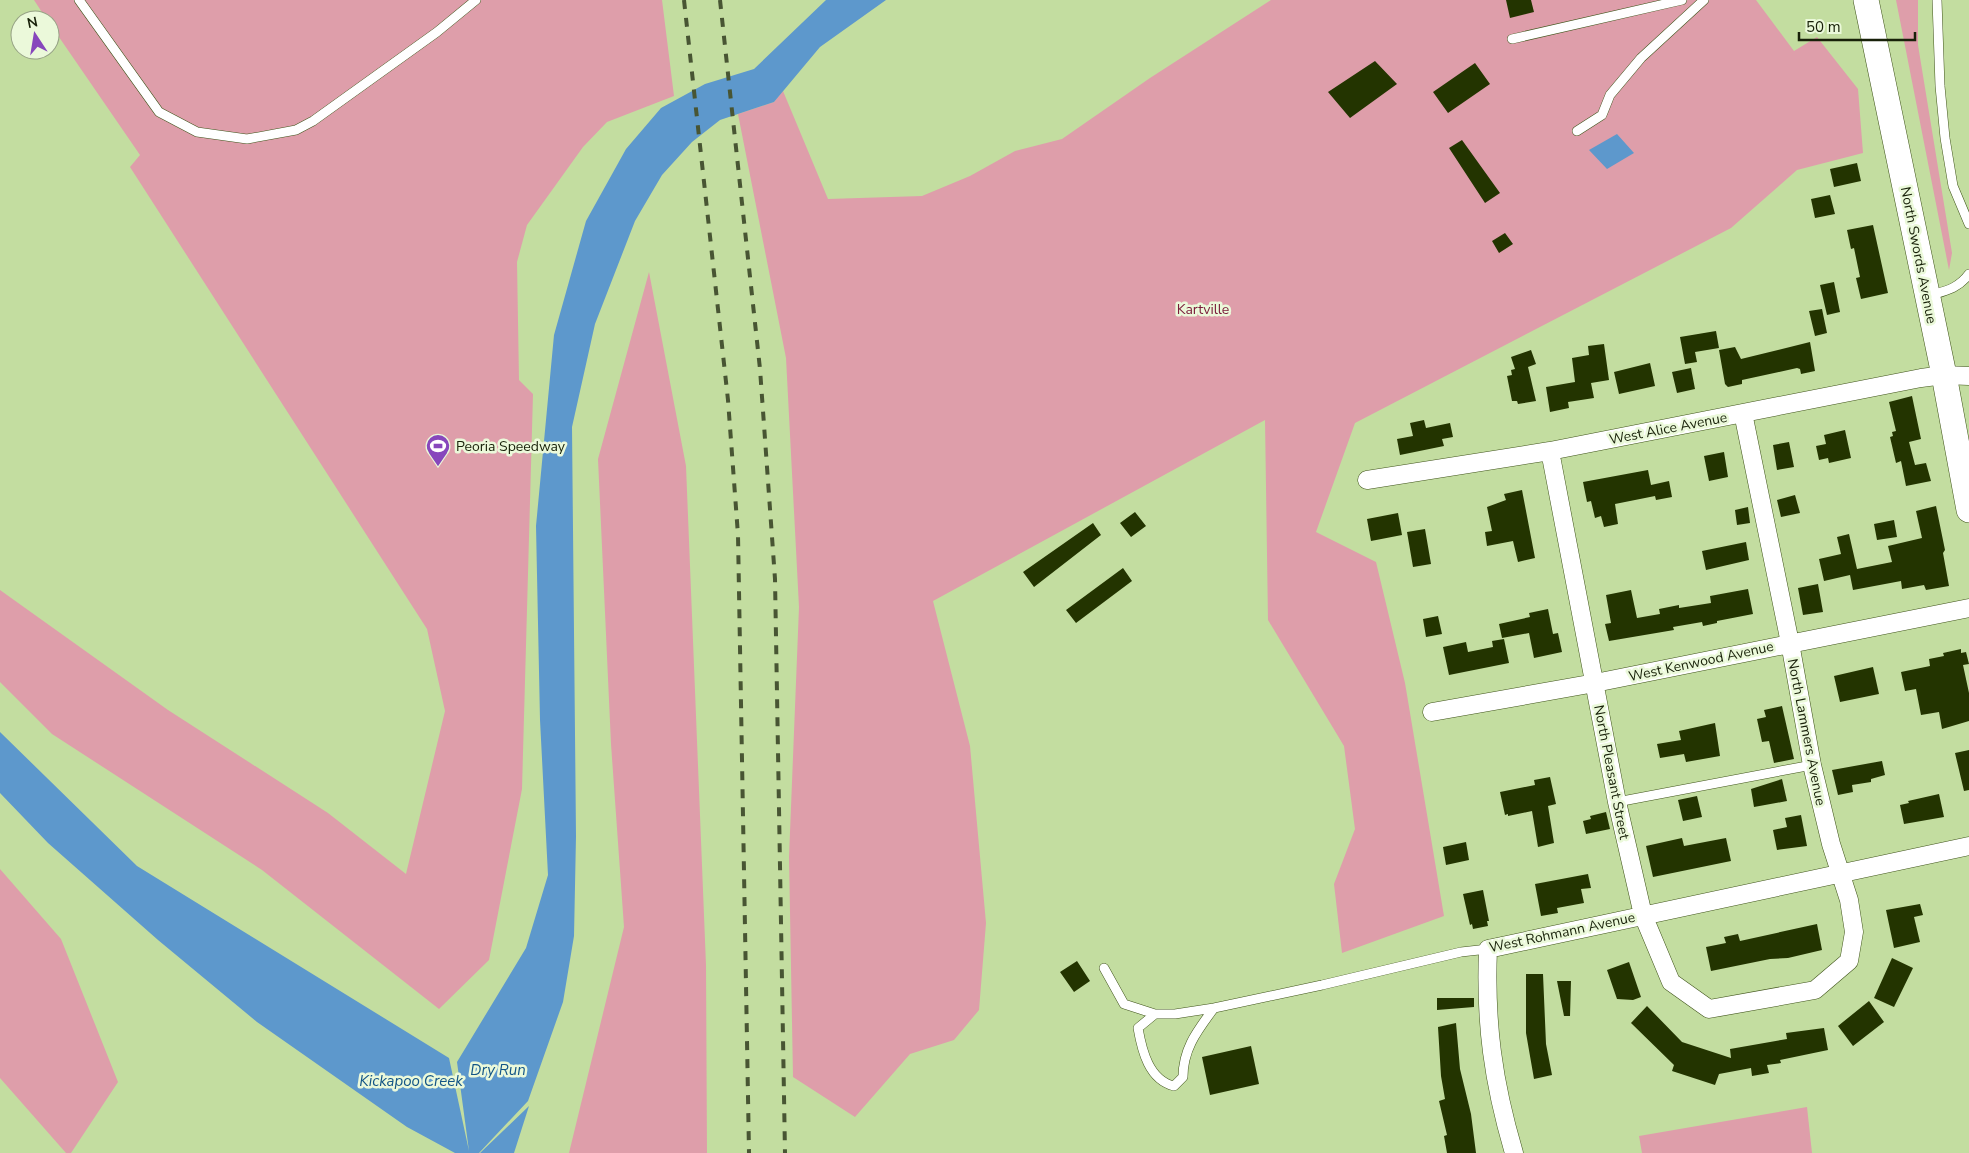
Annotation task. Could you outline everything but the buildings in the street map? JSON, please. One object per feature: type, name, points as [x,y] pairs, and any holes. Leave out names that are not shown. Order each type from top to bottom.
[{"type":"street","name":"North Swords Avenue","points":[[1866,0],[1944,375],[1969,510]]},
{"type":"street","name":"West Alice Avenue","points":[[1367,480],[1550,452],[1944,375],[1969,376]]},
{"type":"street","name":"North Lammers Avenue","points":[[1743,413],[1790,643],[1812,765],[1831,844],[1849,900],[1854,932],[1849,961],[1815,990],[1769,999]]},
{"type":"street","name":"North Pleasant Street","points":[[1550,452],[1616,802],[1643,915],[1671,982],[1709,1008],[1769,999]]},
{"type":"street","name":"West Kenwood Avenue","points":[[1432,712],[1595,683],[1969,608]]},
{"type":"street","name":"West Rohmann Avenue","points":[[1488,949],[1969,846]]},
{"type":"street","points":[[1488,949],[1486,994],[1489,1040],[1502,1112],[1514,1153]]},
{"type":"lane","points":[[79,0],[159,112],[197,132],[247,139],[296,130],[313,121],[437,32],[476,0]]},
{"type":"lane","points":[[1512,39],[1682,0]]},
{"type":"lane","points":[[1577,131],[1602,115],[1610,95],[1641,58],[1704,0]]},
{"type":"lane","points":[[1937,0],[1940,86],[1945,138],[1953,186],[1969,224]]},
{"type":"lane","points":[[1928,296],[1954,289],[1969,274]]},
{"type":"lane","points":[[1616,802],[1812,765]]},
{"type":"lane","name":"West Rohmann Avenue","points":[[1104,968],[1124,1004],[1155,1014],[1175,1014],[1214,1008],[1461,952],[1488,949]]},
{"type":"lane","points":[[1155,1014],[1138,1028],[1140,1045],[1150,1068],[1163,1084],[1174,1086],[1183,1077],[1183,1062],[1192,1039],[1214,1008]]},
{"type":"green space","name":"Peoria Speedway","points":[[34,0],[662,0],[674,96],[607,122],[583,147],[527,225],[517,262],[519,380],[533,394],[522,789],[489,960],[439,1009],[262,870],[52,734],[0,682],[0,590],[168,710],[328,813],[406,874],[445,711],[427,629],[130,167],[140,155],[60,39],[60,10],[40,10]]},
{"type":"green space","name":"Kartville","points":[[1271,0],[1756,0],[1794,51],[1817,37],[1858,89],[1863,153],[1797,170],[1731,228],[1355,423],[1316,532],[1376,562],[1405,683],[1444,916],[1342,953],[1334,884],[1355,829],[1344,746],[1268,620],[1265,420],[933,601],[970,746],[986,923],[979,1010],[954,1040],[910,1054],[855,1117],[793,1077],[789,857],[799,607],[786,358],[738,114],[774,102],[783,91],[828,199],[922,196],[970,176],[1015,151],[1062,139],[1150,78]]},
{"type":"green space","points":[[1896,0],[1918,0],[1918,45],[1952,253],[1949,270]]},
{"type":"green space","points":[[649,272],[686,466],[706,965],[707,1153],[569,1153],[624,927],[611,744],[598,459]]},
{"type":"green space","points":[[0,869],[61,939],[118,1082],[71,1153],[66,1153],[0,1078]]},
{"type":"green space","points":[[1807,1107],[1812,1153],[1642,1153],[1639,1136]]},
{"type":"water","points":[[826,0],[886,0],[820,47],[774,102],[720,120],[692,142],[662,175],[635,221],[595,324],[572,427],[576,836],[574,936],[563,1002],[528,1101],[479,1153],[455,1153],[407,1127],[257,1022],[158,940],[48,843],[0,793],[0,732],[137,866],[449,1058],[469,1151],[457,1062],[526,948],[548,875],[540,720],[536,526],[554,335],[586,221],[626,149],[661,108],[705,84],[754,69]]},
{"type":"water","points":[[1617,134],[1634,153],[1607,169],[1589,150]]},
{"type":"water","points":[[529,1106],[514,1153],[480,1153]]},
{"type":"railway","points":[[684,0],[728,400],[738,535],[749,1153]]},
{"type":"railway","points":[[720,0],[760,369],[775,579],[785,1153]]},
{"type":"place","name":"Peoria Speedway","points":[[438,467]]},
{"type":"water label","name":"Dry Run","points":[[498,1070]]},
{"type":"water label","name":"Kickapoo Creek","points":[[411,1081]]}]
